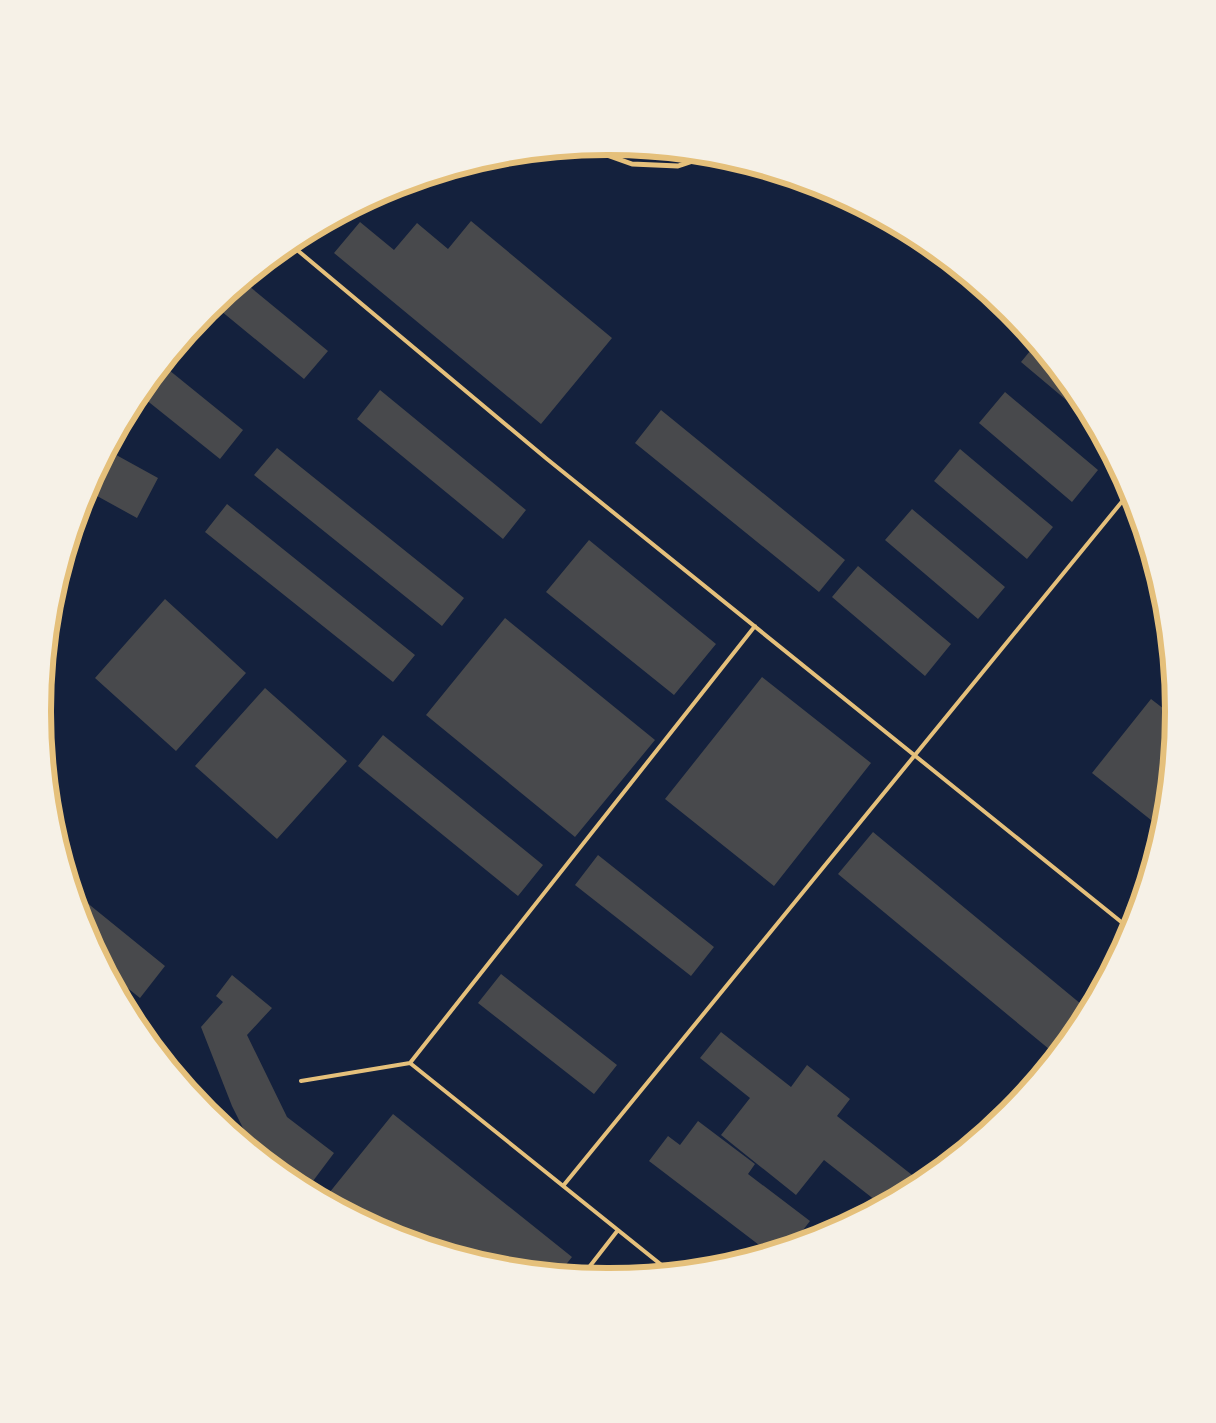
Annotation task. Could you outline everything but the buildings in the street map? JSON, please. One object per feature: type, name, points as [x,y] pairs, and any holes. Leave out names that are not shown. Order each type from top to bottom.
[{"type":"street","points":[[607,155],[632,164],[678,166],[692,161]]},
{"type":"lane","points":[[297,250],[547,459],[1123,923]]},
{"type":"lane","points":[[563,1186],[1123,500]]},
{"type":"lane","points":[[301,1081],[410,1064],[755,626]]},
{"type":"lane","points":[[410,1064],[662,1265]]},
{"type":"lane","points":[[588,1267],[618,1230]]}]
